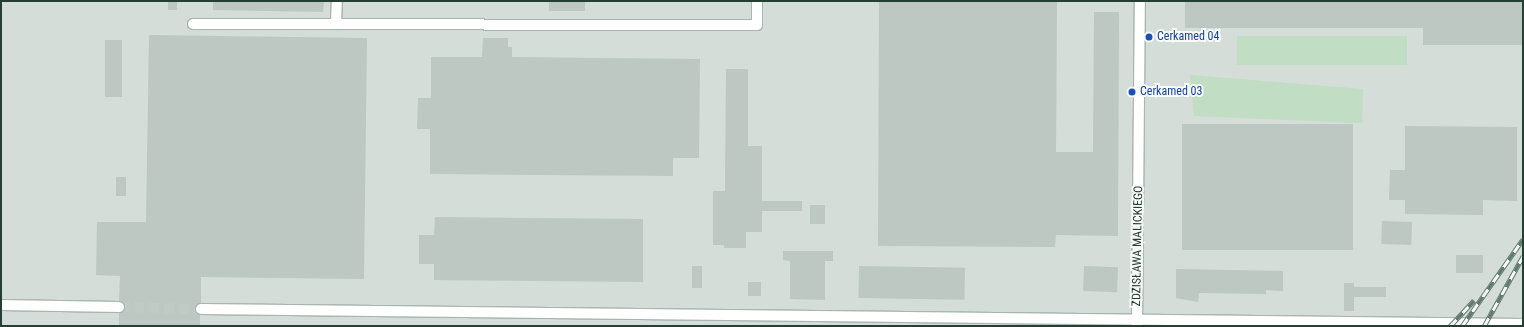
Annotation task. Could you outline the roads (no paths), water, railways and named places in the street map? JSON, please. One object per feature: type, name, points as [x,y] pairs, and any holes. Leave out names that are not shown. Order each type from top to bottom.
[{"type":"street","points":[[336,24],[337,1]]},
{"type":"street","points":[[193,24],[757,25],[757,1]]},
{"type":"street","name":"ZDZISŁAWA MALICKIEGO","points":[[1140,1],[1137,323],[1523,324]]},
{"type":"street","points":[[1,305],[119,307]]},
{"type":"street","points":[[200,309],[1137,323]]},
{"type":"tunnel","points":[[119,307],[201,309]]},
{"type":"railway","points":[[1462,326],[1523,239]]},
{"type":"railway","points":[[1484,326],[1523,256]]},
{"type":"railway","points":[[1450,326],[1474,300]]},
{"type":"place","name":"Cerkamed 04","points":[[1149,37]]},
{"type":"place","name":"Cerkamed 03","points":[[1132,92]]}]
